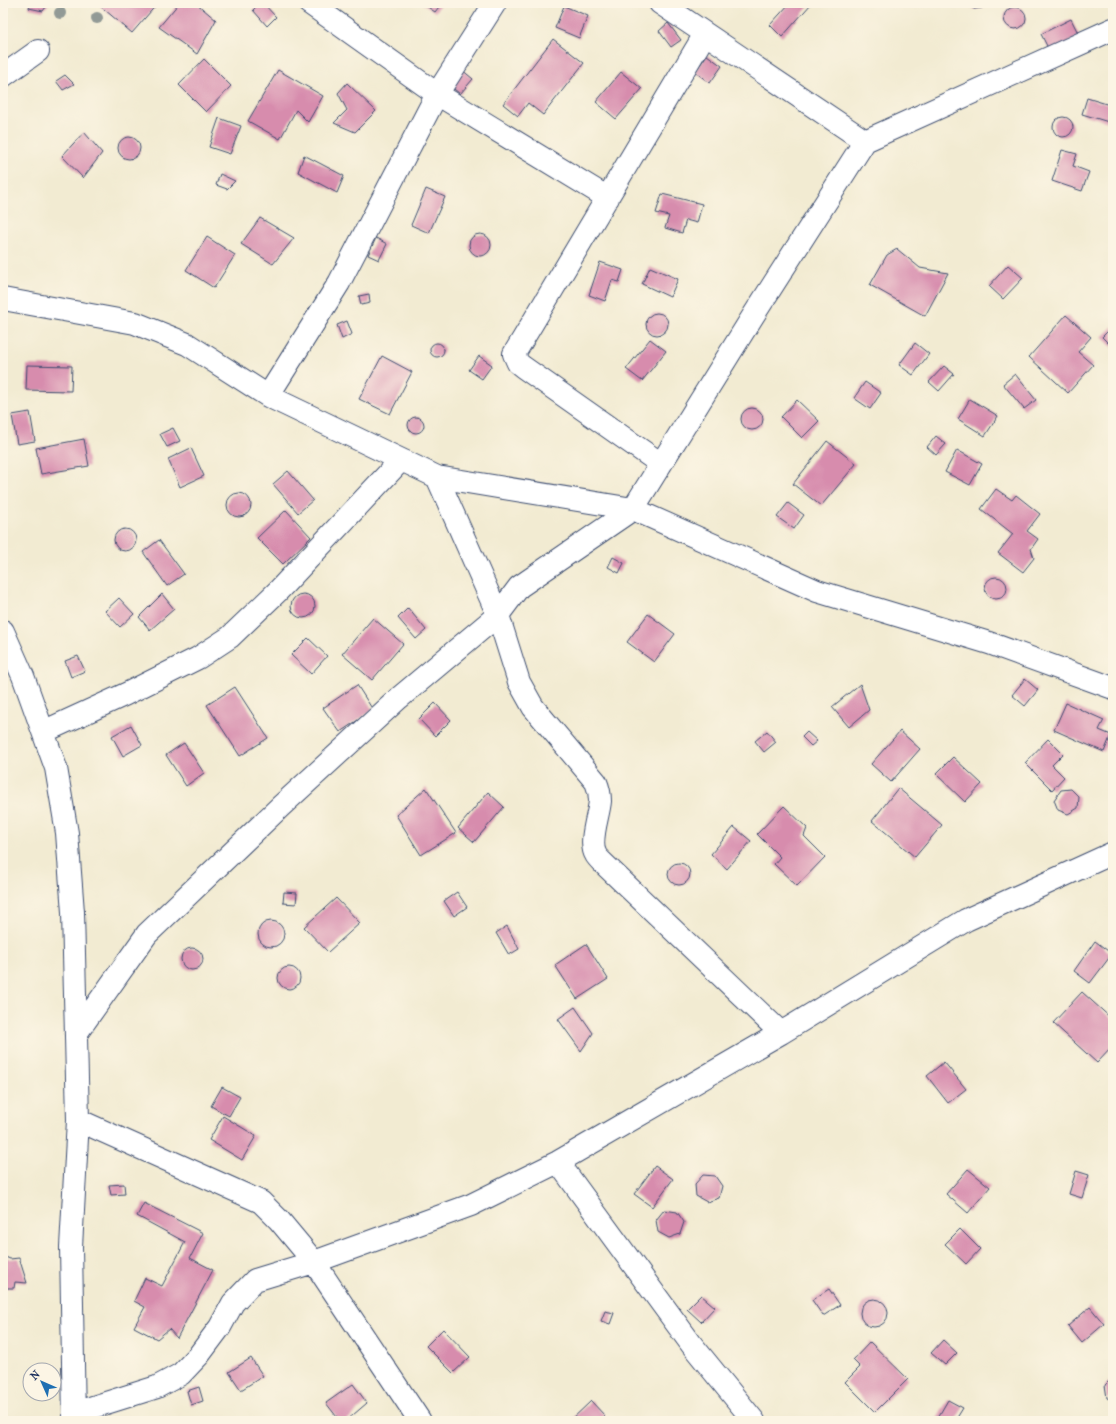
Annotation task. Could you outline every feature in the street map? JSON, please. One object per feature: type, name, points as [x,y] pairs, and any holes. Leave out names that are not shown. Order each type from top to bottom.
[{"type":"street","points":[[309,3],[437,94],[608,198]]},
{"type":"street","points":[[268,396],[339,283],[437,94],[495,3]]},
{"type":"street","points":[[660,3],[865,141]]},
{"type":"street","points":[[76,1034],[147,934],[281,806],[393,703],[498,615],[519,587],[633,508],[865,141],[1113,30]]},
{"type":"street","points":[[661,464],[523,367],[518,363],[514,354],[705,34]]},
{"type":"street","points":[[3,76],[38,51]]},
{"type":"street","points":[[3,299],[135,323],[187,344],[268,396],[437,477],[633,508],[817,591],[989,643],[1113,688]]},
{"type":"street","points":[[43,732],[126,694],[198,658],[230,637],[278,591],[401,460]]},
{"type":"street","points":[[437,477],[498,615],[519,682],[533,707],[596,782],[600,792],[600,802],[594,834],[595,854],[781,1033]]},
{"type":"street","points":[[3,631],[23,676],[56,768],[67,833],[72,896],[78,1120],[71,1247],[74,1417],[157,1387],[181,1374],[199,1355],[220,1327],[233,1303],[255,1280],[314,1262],[472,1205],[558,1162],[781,1033],[966,920],[1113,853]]},
{"type":"street","points":[[78,1120],[261,1202],[279,1220],[314,1262],[420,1421]]},
{"type":"street","points":[[558,1162],[692,1345],[754,1421]]},
{"type":"building","points":[[30,3],[49,3],[43,11],[29,8]]},
{"type":"building","points":[[158,3],[132,33],[98,4]]},
{"type":"building","points":[[179,3],[196,3],[216,20],[197,54],[159,27]]},
{"type":"building","points":[[260,3],[263,3],[276,17],[267,26],[253,10]]},
{"type":"building","points":[[422,3],[442,3],[435,12]]},
{"type":"building","points":[[790,3],[811,4],[782,37],[770,25]]},
{"type":"building","points":[[966,3],[986,3],[982,8],[974,9]]},
{"type":"building","points":[[564,6],[588,16],[579,38],[555,28]]},
{"type":"building","points":[[1015,7],[1023,10],[1026,18],[1023,26],[1015,29],[1007,26],[1004,18],[1007,10]]},
{"type":"building","points":[[1071,19],[1080,37],[1050,52],[1041,34]]},
{"type":"building","points":[[668,23],[681,40],[671,47],[659,31]]},
{"type":"building","points":[[553,39],[584,63],[543,115],[528,103],[518,116],[503,104]]},
{"type":"building","points":[[707,55],[722,66],[710,83],[695,72]]},
{"type":"building","points":[[204,59],[231,86],[206,112],[179,85]]},
{"type":"building","points":[[461,69],[473,79],[460,94],[448,84]]},
{"type":"building","points":[[278,70],[323,96],[308,122],[296,110],[280,139],[248,121]]},
{"type":"building","points":[[621,72],[642,89],[616,119],[596,102]]},
{"type":"building","points":[[65,75],[74,84],[63,90],[56,81]]},
{"type":"building","points":[[347,83],[376,111],[355,132],[334,123],[347,110],[338,93]]},
{"type":"building","points":[[1087,98],[1113,106],[1112,123],[1082,114]]},
{"type":"building","points":[[1063,117],[1070,120],[1073,127],[1070,134],[1063,137],[1056,134],[1053,127],[1056,120]]},
{"type":"building","points":[[219,118],[241,126],[230,154],[209,147]]},
{"type":"building","points":[[84,132],[102,153],[83,178],[62,156]]},
{"type":"building","points":[[129,137],[137,140],[140,148],[137,156],[129,159],[121,156],[118,148],[121,140]]},
{"type":"building","points":[[1062,150],[1077,154],[1073,166],[1089,172],[1082,191],[1052,181]]},
{"type":"building","points":[[304,155],[344,176],[337,193],[298,172]]},
{"type":"building","points":[[220,174],[235,181],[227,189],[216,185]]},
{"type":"building","points":[[426,189],[445,197],[429,233],[411,225]]},
{"type":"building","points":[[662,194],[702,204],[697,223],[686,220],[682,233],[665,228],[669,216],[656,213]]},
{"type":"building","points":[[260,218],[294,238],[273,264],[241,244]]},
{"type":"building","points":[[480,234],[488,237],[491,245],[488,253],[480,256],[472,253],[469,245],[472,237]]},
{"type":"building","points":[[207,237],[235,255],[214,288],[186,270]]},
{"type":"building","points":[[376,238],[387,244],[379,260],[368,255]]},
{"type":"building","points":[[897,249],[920,268],[948,273],[925,316],[870,285],[887,255]]},
{"type":"building","points":[[600,262],[623,270],[619,282],[612,280],[605,301],[589,295]]},
{"type":"building","points":[[1008,265],[1023,278],[1003,299],[989,286]]},
{"type":"building","points":[[650,267],[678,279],[670,297],[642,284]]},
{"type":"building","points":[[369,294],[370,303],[361,305],[359,296]]},
{"type":"building","points":[[657,313],[665,316],[668,324],[665,332],[657,335],[649,332],[646,324],[649,316]]},
{"type":"building","points":[[1066,315],[1091,337],[1078,352],[1093,365],[1068,393],[1029,357]]},
{"type":"building","points":[[347,321],[352,334],[342,339],[337,325]]},
{"type":"building","points":[[1113,326],[1113,348],[1102,337]]},
{"type":"building","points":[[650,339],[666,351],[642,381],[626,369]]},
{"type":"building","points":[[434,343],[440,343],[444,347],[444,353],[440,357],[434,357],[430,353],[430,347]]},
{"type":"building","points":[[915,343],[929,354],[913,375],[899,365]]},
{"type":"building","points":[[382,356],[412,372],[390,414],[359,399]]},
{"type":"building","points":[[479,356],[492,365],[482,379],[469,370]]},
{"type":"building","points":[[27,365],[72,366],[71,391],[26,390]]},
{"type":"building","points":[[944,366],[954,374],[939,391],[929,382]]},
{"type":"building","points":[[1015,374],[1036,400],[1024,409],[1003,384]]},
{"type":"building","points":[[865,382],[881,393],[870,409],[854,398]]},
{"type":"building","points":[[970,399],[998,416],[985,436],[958,419]]},
{"type":"building","points":[[797,400],[819,421],[802,438],[781,417]]},
{"type":"building","points":[[752,408],[760,411],[763,419],[760,427],[752,430],[744,427],[741,419],[744,411]]},
{"type":"building","points":[[30,412],[35,441],[17,444],[12,415]]},
{"type":"building","points":[[413,417],[419,417],[424,422],[422,431],[419,433],[413,433],[408,428],[408,422]]},
{"type":"building","points":[[173,428],[180,441],[167,447],[160,434]]},
{"type":"building","points":[[936,436],[946,444],[936,455],[927,447]]},
{"type":"building","points":[[84,439],[89,466],[41,474],[36,448]]},
{"type":"building","points":[[827,441],[856,464],[821,506],[793,484]]},
{"type":"building","points":[[191,448],[204,476],[180,487],[168,459]]},
{"type":"building","points":[[957,450],[982,464],[970,485],[945,472]]},
{"type":"building","points":[[288,471],[313,500],[298,513],[273,484]]},
{"type":"building","points":[[996,489],[1012,500],[1016,495],[1040,514],[1027,531],[1038,539],[1031,549],[1034,558],[1023,572],[998,553],[1013,534],[981,509]]},
{"type":"building","points":[[239,493],[244,494],[250,500],[250,510],[244,516],[239,517],[234,516],[228,510],[227,505],[228,500],[234,494]]},
{"type":"building","points":[[788,503],[804,515],[794,529],[777,517]]},
{"type":"building","points":[[286,510],[311,537],[283,564],[257,538]]},
{"type":"building","points":[[125,529],[133,532],[136,540],[133,548],[125,551],[117,548],[114,540],[117,532]]},
{"type":"building","points":[[159,540],[184,574],[167,586],[143,552]]},
{"type":"building","points":[[613,557],[624,563],[619,573],[608,567]]},
{"type":"building","points":[[996,577],[1004,580],[1007,588],[1004,596],[996,599],[988,596],[985,588],[988,580]]},
{"type":"building","points":[[162,594],[174,609],[150,630],[139,617]]},
{"type":"building","points":[[303,594],[312,597],[315,606],[312,615],[303,618],[294,615],[291,606],[294,597]]},
{"type":"building","points":[[119,598],[134,614],[120,627],[105,611]]},
{"type":"building","points":[[408,608],[426,630],[416,639],[398,618]]},
{"type":"building","points":[[648,614],[675,634],[654,662],[627,642]]},
{"type":"building","points":[[373,618],[403,644],[372,680],[342,654]]},
{"type":"building","points":[[308,638],[327,656],[311,674],[291,655]]},
{"type":"building","points":[[78,656],[85,671],[71,677],[65,661]]},
{"type":"building","points":[[1025,679],[1038,690],[1025,706],[1012,695]]},
{"type":"building","points":[[860,684],[869,710],[849,727],[832,707]]},
{"type":"building","points":[[357,685],[373,710],[340,732],[323,708]]},
{"type":"building","points":[[235,687],[268,738],[240,756],[207,705]]},
{"type":"building","points":[[435,703],[451,720],[435,736],[419,719]]},
{"type":"building","points":[[1066,703],[1104,720],[1099,730],[1111,735],[1104,752],[1054,730]]},
{"type":"building","points":[[131,725],[142,745],[123,756],[112,736]]},
{"type":"building","points":[[767,731],[776,742],[764,752],[755,741]]},
{"type":"building","points":[[900,731],[920,749],[891,782],[871,764]]},
{"type":"building","points":[[807,732],[817,741],[811,746],[802,737]]},
{"type":"building","points":[[1048,739],[1063,754],[1052,765],[1064,777],[1052,790],[1025,763]]},
{"type":"building","points":[[184,743],[204,773],[186,786],[166,755]]},
{"type":"building","points":[[953,757],[982,784],[965,802],[936,774]]},
{"type":"building","points":[[426,788],[456,833],[421,855],[396,815]]},
{"type":"building","points":[[898,788],[942,825],[915,857],[872,821]]},
{"type":"building","points":[[1071,789],[1079,797],[1078,808],[1068,814],[1058,810],[1054,800],[1061,790]]},
{"type":"building","points":[[488,792],[504,807],[474,842],[458,828]]},
{"type":"building","points":[[784,806],[807,828],[804,836],[825,857],[797,886],[774,864],[780,857],[757,834]]},
{"type":"building","points":[[734,827],[751,841],[727,869],[711,854]]},
{"type":"building","points":[[679,863],[687,866],[690,874],[687,882],[679,885],[671,882],[668,874],[671,866]]},
{"type":"building","points":[[284,892],[297,893],[296,904],[283,903]]},
{"type":"building","points":[[457,892],[467,907],[454,916],[444,901]]},
{"type":"building","points":[[336,898],[360,923],[328,952],[304,927]]},
{"type":"building","points":[[271,921],[280,925],[284,934],[280,943],[271,947],[262,943],[258,934],[262,925]]},
{"type":"building","points":[[507,926],[519,949],[509,955],[496,933]]},
{"type":"building","points":[[1095,941],[1112,954],[1090,983],[1074,971]]},
{"type":"building","points":[[586,944],[608,979],[577,999],[555,965]]},
{"type":"building","points":[[192,948],[200,951],[203,959],[200,967],[192,970],[184,967],[181,959],[184,951]]},
{"type":"building","points":[[289,967],[297,970],[300,978],[297,986],[289,989],[281,986],[278,978],[281,970]]},
{"type":"building","points":[[1082,992],[1113,1020],[1113,1046],[1097,1063],[1053,1023]]},
{"type":"building","points":[[575,1007],[593,1033],[581,1051],[558,1019]]},
{"type":"building","points":[[944,1062],[966,1089],[948,1103],[927,1076]]},
{"type":"building","points":[[222,1087],[240,1097],[229,1116],[211,1106]]},
{"type":"building","points":[[223,1116],[256,1136],[242,1160],[209,1140]]},
{"type":"building","points":[[655,1166],[673,1179],[652,1207],[634,1194]]},
{"type":"building","points":[[968,1169],[990,1187],[968,1213],[946,1194]]},
{"type":"building","points":[[1076,1171],[1089,1175],[1082,1198],[1069,1194]]},
{"type":"building","points":[[703,1175],[715,1176],[722,1186],[719,1198],[707,1202],[696,1196],[695,1184]]},
{"type":"building","points":[[124,1184],[125,1194],[111,1195],[109,1185]]},
{"type":"building","points":[[144,1203],[203,1233],[190,1258],[213,1270],[177,1338],[169,1329],[157,1339],[134,1327],[145,1307],[134,1301],[145,1278],[162,1286],[185,1242],[137,1216]]},
{"type":"building","points":[[664,1210],[677,1212],[684,1222],[680,1234],[669,1238],[658,1232],[656,1220]]},
{"type":"building","points":[[960,1229],[980,1249],[966,1264],[945,1244]]},
{"type":"building","points":[[3,1256],[10,1259],[19,1258],[27,1283],[15,1282],[14,1288],[3,1288]]},
{"type":"building","points":[[829,1289],[840,1305],[823,1316],[812,1300]]},
{"type":"building","points":[[701,1295],[715,1307],[701,1322],[687,1309]]},
{"type":"building","points":[[874,1299],[884,1303],[888,1313],[884,1323],[874,1327],[864,1323],[860,1313],[864,1303]]},
{"type":"building","points":[[1090,1307],[1104,1324],[1082,1343],[1068,1326]]},
{"type":"building","points":[[605,1311],[614,1313],[610,1324],[601,1321]]},
{"type":"building","points":[[443,1329],[470,1357],[453,1373],[426,1346]]},
{"type":"building","points":[[943,1340],[957,1353],[945,1365],[931,1353]]},
{"type":"building","points":[[870,1342],[908,1379],[875,1412],[845,1382],[860,1367],[853,1360]]},
{"type":"building","points":[[251,1358],[263,1376],[241,1390],[229,1372]]},
{"type":"building","points":[[1113,1377],[1113,1401],[1107,1398],[1105,1385]]},
{"type":"building","points":[[353,1384],[367,1403],[346,1421],[340,1421],[326,1403]]},
{"type":"building","points":[[199,1387],[203,1401],[191,1405],[187,1391]]},
{"type":"building","points":[[948,1400],[963,1408],[955,1421],[941,1421],[937,1419]]},
{"type":"building","points":[[591,1401],[605,1416],[600,1421],[570,1421]]}]
